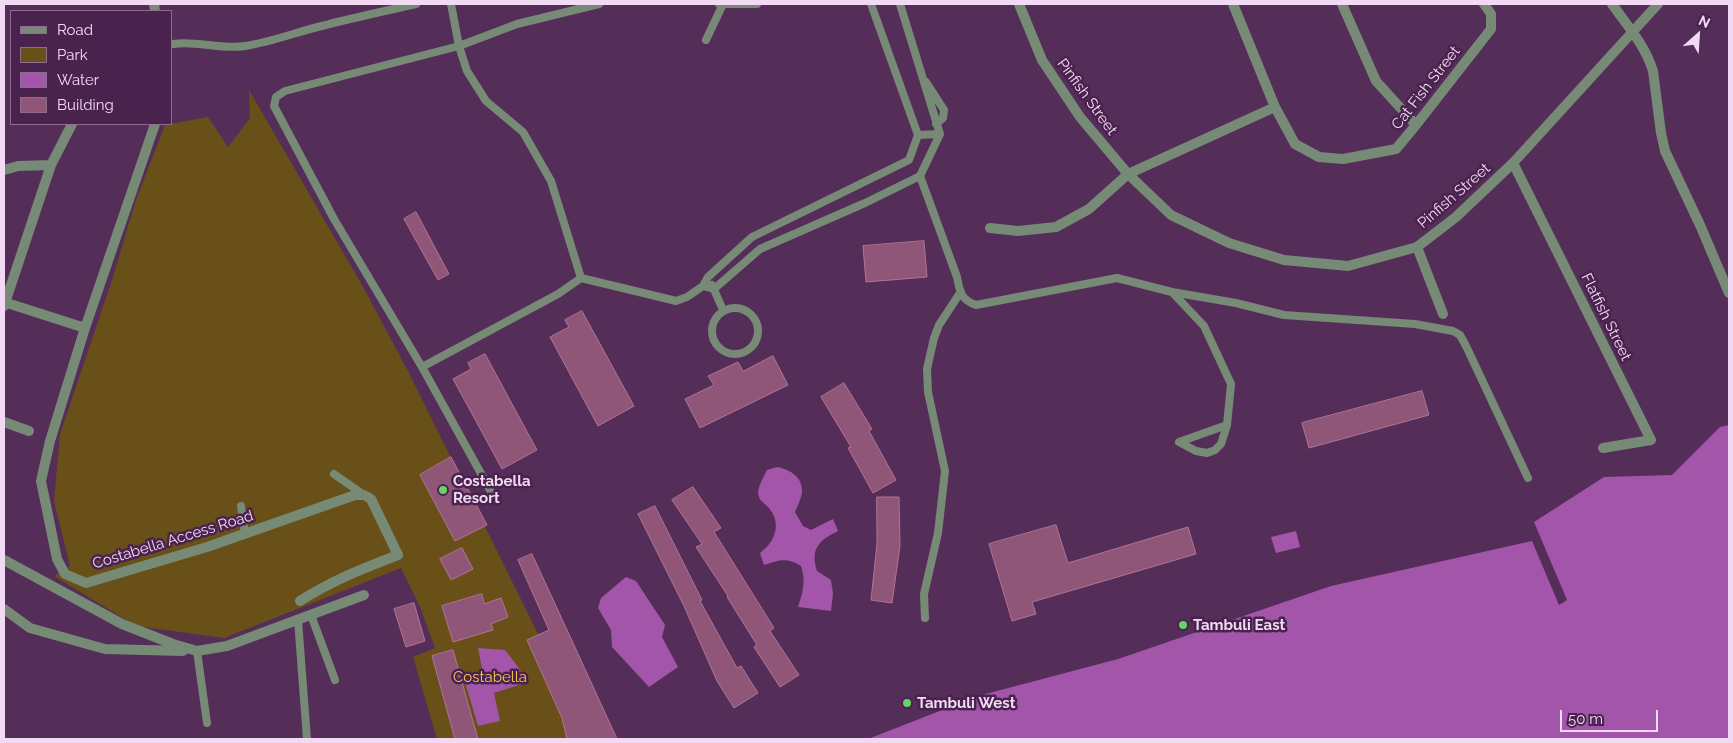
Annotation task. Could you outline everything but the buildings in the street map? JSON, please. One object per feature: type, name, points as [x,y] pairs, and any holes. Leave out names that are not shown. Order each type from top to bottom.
[{"type":"street","name":"Pinfish Street","points":[[1019,4],[1042,60],[1080,117],[1128,174],[1171,215],[1229,243],[1284,260],[1348,266],[1417,247],[1456,217],[1513,163],[1658,4]]},
{"type":"street","name":"Cat Fish Street","points":[[1233,4],[1275,107],[1295,144],[1319,157],[1343,159],[1396,149],[1491,29],[1491,14],[1484,4]]},
{"type":"street","points":[[1342,4],[1376,81],[1416,125]]},
{"type":"street","points":[[1612,4],[1643,48],[1653,70],[1665,151],[1700,225],[1729,294]]},
{"type":"street","points":[[990,228],[1018,231],[1056,227],[1089,209],[1128,174],[1275,107]]},
{"type":"street","points":[[71,125],[51,165],[4,303],[85,328]]},
{"type":"street","name":"Costabella Access Road","points":[[154,125],[85,328],[50,441],[41,481],[56,559],[65,574],[86,583],[174,558],[355,496],[364,495]]},
{"type":"street","name":"Flatfish Street","points":[[1513,163],[1651,440],[1603,448]]},
{"type":"street","points":[[4,170],[18,166],[51,165]]},
{"type":"street","points":[[1417,247],[1443,314]]},
{"type":"street","points":[[4,422],[29,431]]},
{"type":"street","points":[[300,601],[322,587],[356,571],[398,555],[370,500],[364,495]]},
{"type":"street","points":[[4,560],[122,624],[197,651]]},
{"type":"street","points":[[4,609],[30,628],[105,649],[197,651],[228,646],[364,595]]},
{"type":"lane","points":[[172,44],[184,42],[215,47],[244,46],[416,4]]},
{"type":"lane","points":[[451,4],[459,46],[467,71],[486,101],[523,132],[551,181],[581,278]]},
{"type":"lane","points":[[494,497],[422,367],[334,219],[274,106],[276,97],[284,91],[459,46],[517,24],[599,4]]},
{"type":"lane","points":[[718,4],[757,4]]},
{"type":"lane","points":[[706,40],[722,4]]},
{"type":"lane","points":[[422,367],[558,294],[581,278],[676,301],[687,298],[703,286],[708,277],[752,237],[909,160],[918,135],[871,4]]},
{"type":"lane","points":[[714,289],[760,249],[865,203],[920,176],[940,134],[900,4]]},
{"type":"lane","points":[[918,135],[940,134]]},
{"type":"lane","points":[[920,176],[957,277],[960,293],[966,302],[976,305],[1117,278],[1172,292],[1236,303],[1284,315],[1415,324],[1453,331],[1460,335],[1467,348],[1528,478]]},
{"type":"lane","points":[[752,237],[760,249]]},
{"type":"lane","points":[[734,252],[742,263]]},
{"type":"lane","points":[[708,277],[723,310]]},
{"type":"lane","points":[[703,286],[714,289]]},
{"type":"lane","points":[[1172,292],[1204,326],[1230,384],[1228,425],[1221,444],[1215,450],[1207,453],[1196,451],[1179,442],[1228,425]]},
{"type":"lane","points":[[925,618],[924,594],[938,533],[945,471],[928,392],[927,369],[934,338],[960,293]]},
{"type":"lane","points":[[740,308],[754,316],[759,332],[753,347],[738,355],[722,352],[712,339],[712,322],[723,310],[740,308]]},
{"type":"lane","points":[[334,474],[364,495]]},
{"type":"lane","points":[[241,506],[245,534]]},
{"type":"lane","points":[[311,615],[335,680]]},
{"type":"lane","points":[[298,620],[307,739]]},
{"type":"lane","points":[[197,651],[207,723]]},
{"type":"green space","name":"Costabella","points":[[249,90],[362,285],[408,371],[590,739],[437,739],[413,657],[435,648],[420,607],[401,568],[224,638],[136,626],[54,576],[70,566],[54,501],[60,434],[112,280],[136,200],[165,125],[208,117],[228,147],[250,118]]},
{"type":"water","points":[[1729,425],[1729,739],[868,739],[978,696],[1118,659],[1331,586],[1532,541],[1559,605],[1567,600],[1534,522],[1604,477],[1672,475],[1720,427]]},
{"type":"water","points":[[777,467],[795,475],[802,487],[802,493],[795,512],[803,526],[811,530],[833,519],[838,531],[821,542],[815,557],[817,571],[831,580],[833,594],[831,611],[798,607],[803,586],[801,566],[791,561],[783,560],[764,565],[760,553],[770,544],[776,526],[773,514],[760,500],[758,492],[767,470]]},
{"type":"water","points":[[1296,531],[1300,547],[1276,553],[1271,537]]},
{"type":"water","points":[[626,577],[636,581],[665,625],[662,637],[678,667],[649,687],[612,647],[611,630],[598,608],[601,598]]},
{"type":"water","points":[[478,648],[505,650],[519,668],[525,683],[494,693],[500,721],[478,726],[464,679],[483,674]]},
{"type":"place","name":"Costabella Resort","points":[[443,490]]},
{"type":"place","name":"Tambuli East","points":[[1183,625]]},
{"type":"place","name":"Tambuli West","points":[[907,703]]}]
